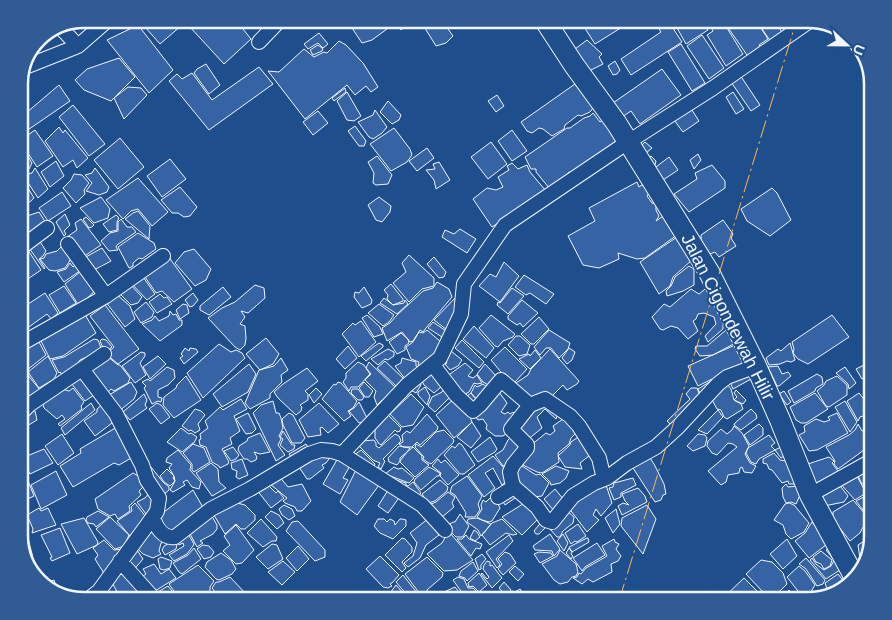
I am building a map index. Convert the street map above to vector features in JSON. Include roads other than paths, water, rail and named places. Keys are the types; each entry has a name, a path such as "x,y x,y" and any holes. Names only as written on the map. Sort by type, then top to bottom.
{"street":[{"path":"31,65 78,46 99,28"},
{"path":"259,42 272,28"},
{"name":"Jalan Cigondewah Hilir","path":"550,28 628,142 709,272 756,366 810,495 852,571"},
{"path":"342,454 407,386 440,358 461,314 464,284 505,225 628,142 713,88 799,28"},
{"path":"64,31 78,46"},
{"path":"28,242 47,228"},
{"path":"68,244 106,296"},
{"path":"28,340 106,296 163,256"},
{"path":"28,405 104,354"},
{"path":"433,365 456,395 473,411 501,380 530,405"},
{"path":"604,479 599,458 570,416 545,399 530,405 511,428 527,445 527,448 513,465 510,472 514,487 537,507 546,520 552,522 573,496 604,479 656,447 678,427 709,392 727,377 756,366"},
{"path":"82,369 116,414 142,465 147,480 159,498 157,511 153,518 98,592"},
{"path":"153,518 160,531 166,537 174,537 211,509 250,490 309,454 321,450 342,454 422,505 445,530"},
{"path":"810,495 864,465"},
{"path":"498,497 514,487"},
{"path":"120,561 148,592"}]}
